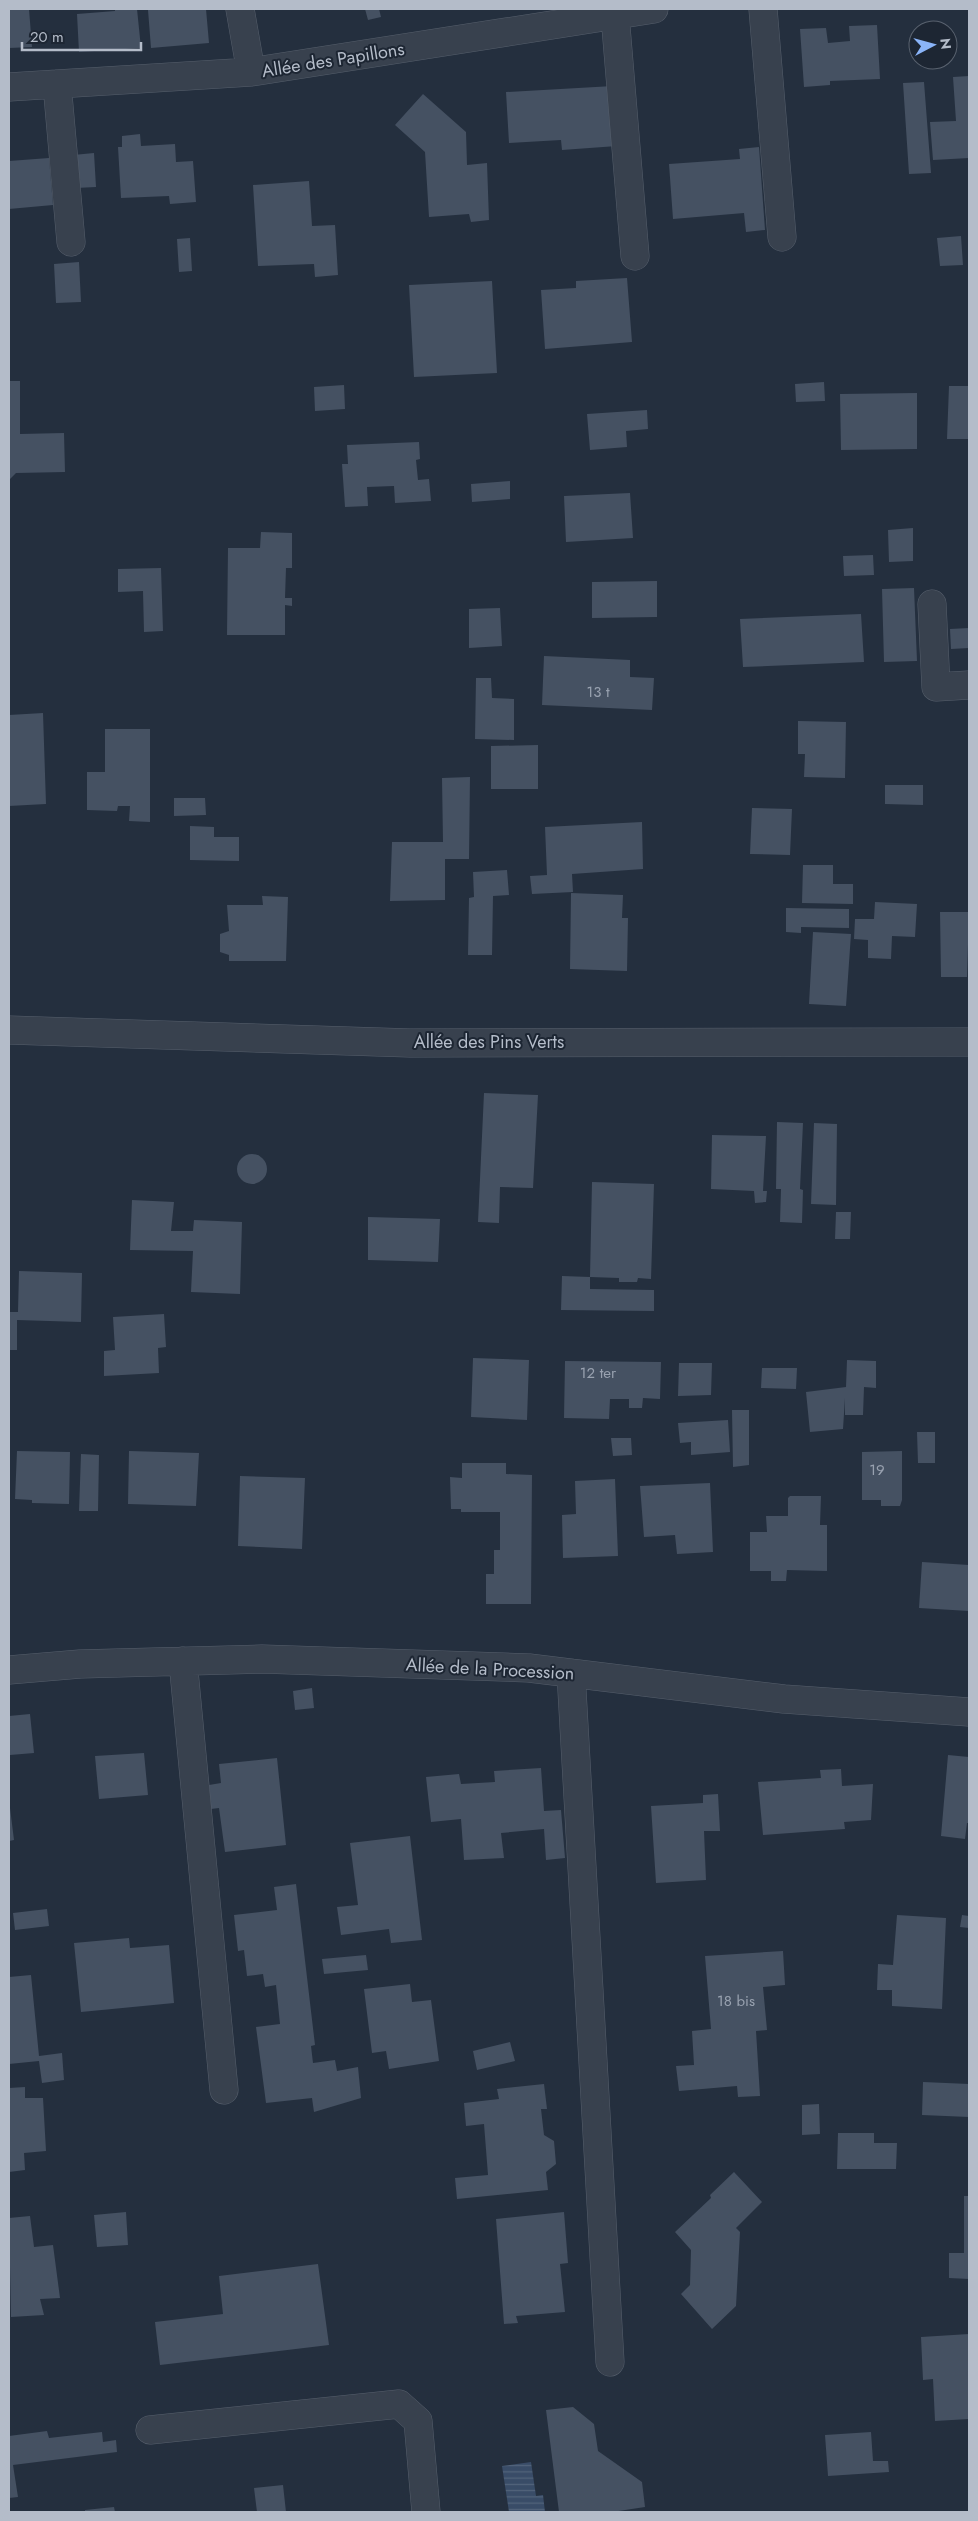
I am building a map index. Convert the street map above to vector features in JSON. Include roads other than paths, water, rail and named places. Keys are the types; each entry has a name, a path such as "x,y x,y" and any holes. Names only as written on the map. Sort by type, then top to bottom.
{"street":[{"path":"240,9 251,72"},
{"name":"Allée des Papillons","path":"9,87 251,72 654,9"},
{"path":"763,9 782,236"},
{"path":"614,15 634,256"},
{"path":"57,84 71,242"},
{"path":"932,604 936,687 969,685"},
{"name":"Allée des Pins Verts","path":"9,1030 410,1043 969,1042"},
{"name":"Allée de la Procession","path":"9,1670 80,1664 262,1659 529,1668 784,1699 969,1712"},
{"path":"183,1661 224,2090"},
{"path":"571,1673 610,2362"},
{"path":"150,2430 399,2404 418,2421 426,2512"}],"water":[{"path":"531,2462 536,2496 543,2495 545,2512 509,2512 502,2466"}]}
